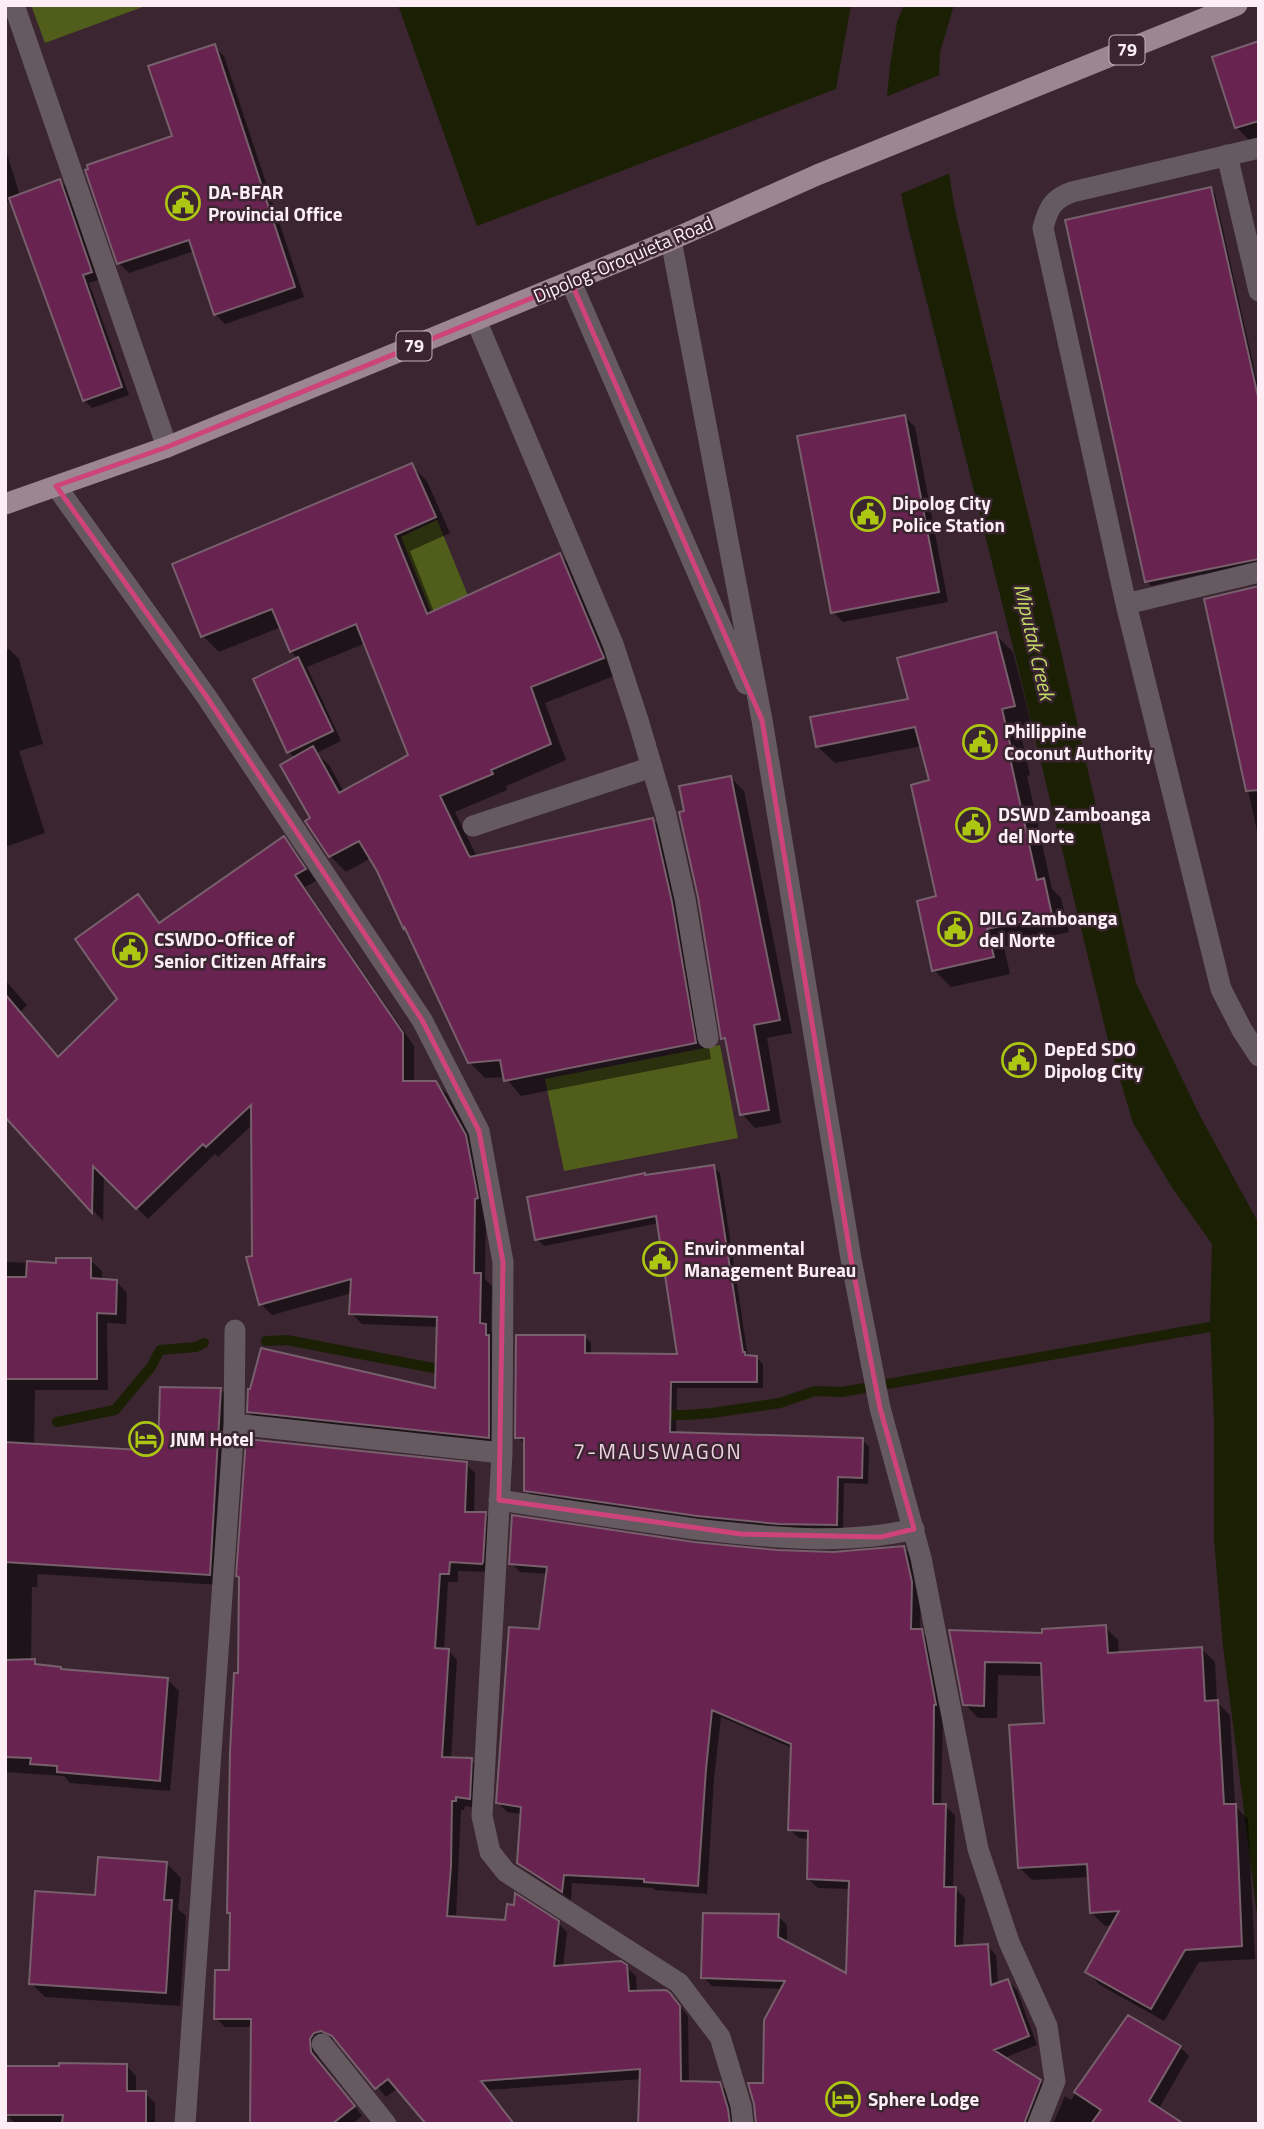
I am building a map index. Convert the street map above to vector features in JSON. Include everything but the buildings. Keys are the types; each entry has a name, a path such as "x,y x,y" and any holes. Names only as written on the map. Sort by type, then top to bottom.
{"main road":[{"name":"Dipolog-Oroquieta Road","path":"5,504 167,447 671,240 817,175 1237,5"}],"street":[{"path":"13,5 167,447"},
{"path":"1259,148 1057,197 1048,208 1043,228 1126,604 1221,989 1259,1056"},
{"path":"1227,155 1259,291"},
{"path":"671,240 762,720 851,1259 880,1408 921,1558 978,1849 1009,1942 1047,2026 1055,2081 1038,2124"},
{"path":"570,282 762,720"},
{"path":"476,320 612,644 652,767 685,899 708,1038"},
{"path":"56,486 206,696 422,1020 480,1131 503,1262 502,1453 482,1816 491,1852 506,1872 679,1983 720,2037 741,2106 743,2124"},
{"path":"1126,604 1259,572"},
{"path":"473,826 652,767"},
{"path":"185,2124 234,1423 235,1330"},
{"path":"234,1423 502,1453"},
{"path":"499,1500 625,1520 741,1534 821,1539 869,1538 914,1529"},
{"path":"322,2044 386,2124"}],"highlighted area":[{"path":"571,282 762,720 851,1259 880,1408 914,1529 881,1537 741,1534 499,1500 503,1262 479,1131 422,1020 206,696 56,486 167,447"}],"green space":[{"path":"31,5 148,5 45,43"},
{"path":"437,520 474,610 438,629 401,537"},
{"path":"720,1045 738,1138 564,1171 545,1079"}],"water":[{"path":"398,5 851,5 836,89 477,226"},
{"name":"Miputak Creek","path":"904,5 954,5 940,52 938,106 955,210 1060,647 1136,983 1200,1116 1259,1224 1259,1930 1223,1646 1214,1541 1214,1421 1210,1322 1212,1244 1173,1189 1133,1123 1108,1040 907,222 885,117 897,22"}],"pier":[{"path":"942,74 941,106 953,172 898,195 882,118 883,98"}],"waterway":[{"path":"658,1415 712,1413 780,1403 815,1391 842,1392 1221,1325"},
{"path":"266,1341 287,1340 449,1371"},
{"path":"57,1422 115,1410 151,1367 160,1350 196,1347 204,1343"}],"place":[{"name":"DA-BFAR Provincial Office","path":"183,203"},
{"name":"Dipolog City Police Station","path":"868,514"},
{"name":"Philippine Coconut Authority","path":"980,742"},
{"name":"DSWD Zamboanga del Norte","path":"973,825"},
{"name":"DILG Zamboanga del Norte","path":"955,929"},
{"name":"CSWDO-Office of Senior Citizen Affairs","path":"130,950"},
{"name":"DepEd SDO Dipolog City","path":"1019,1060"},
{"name":"Environmental Management Bureau","path":"660,1259"},
{"name":"JNM Hotel","path":"146,1439"},
{"name":"Sphere Lodge","path":"843,2099"}],"district":[{"name":"7-MAUSWAGON","path":"658,1452"}]}
